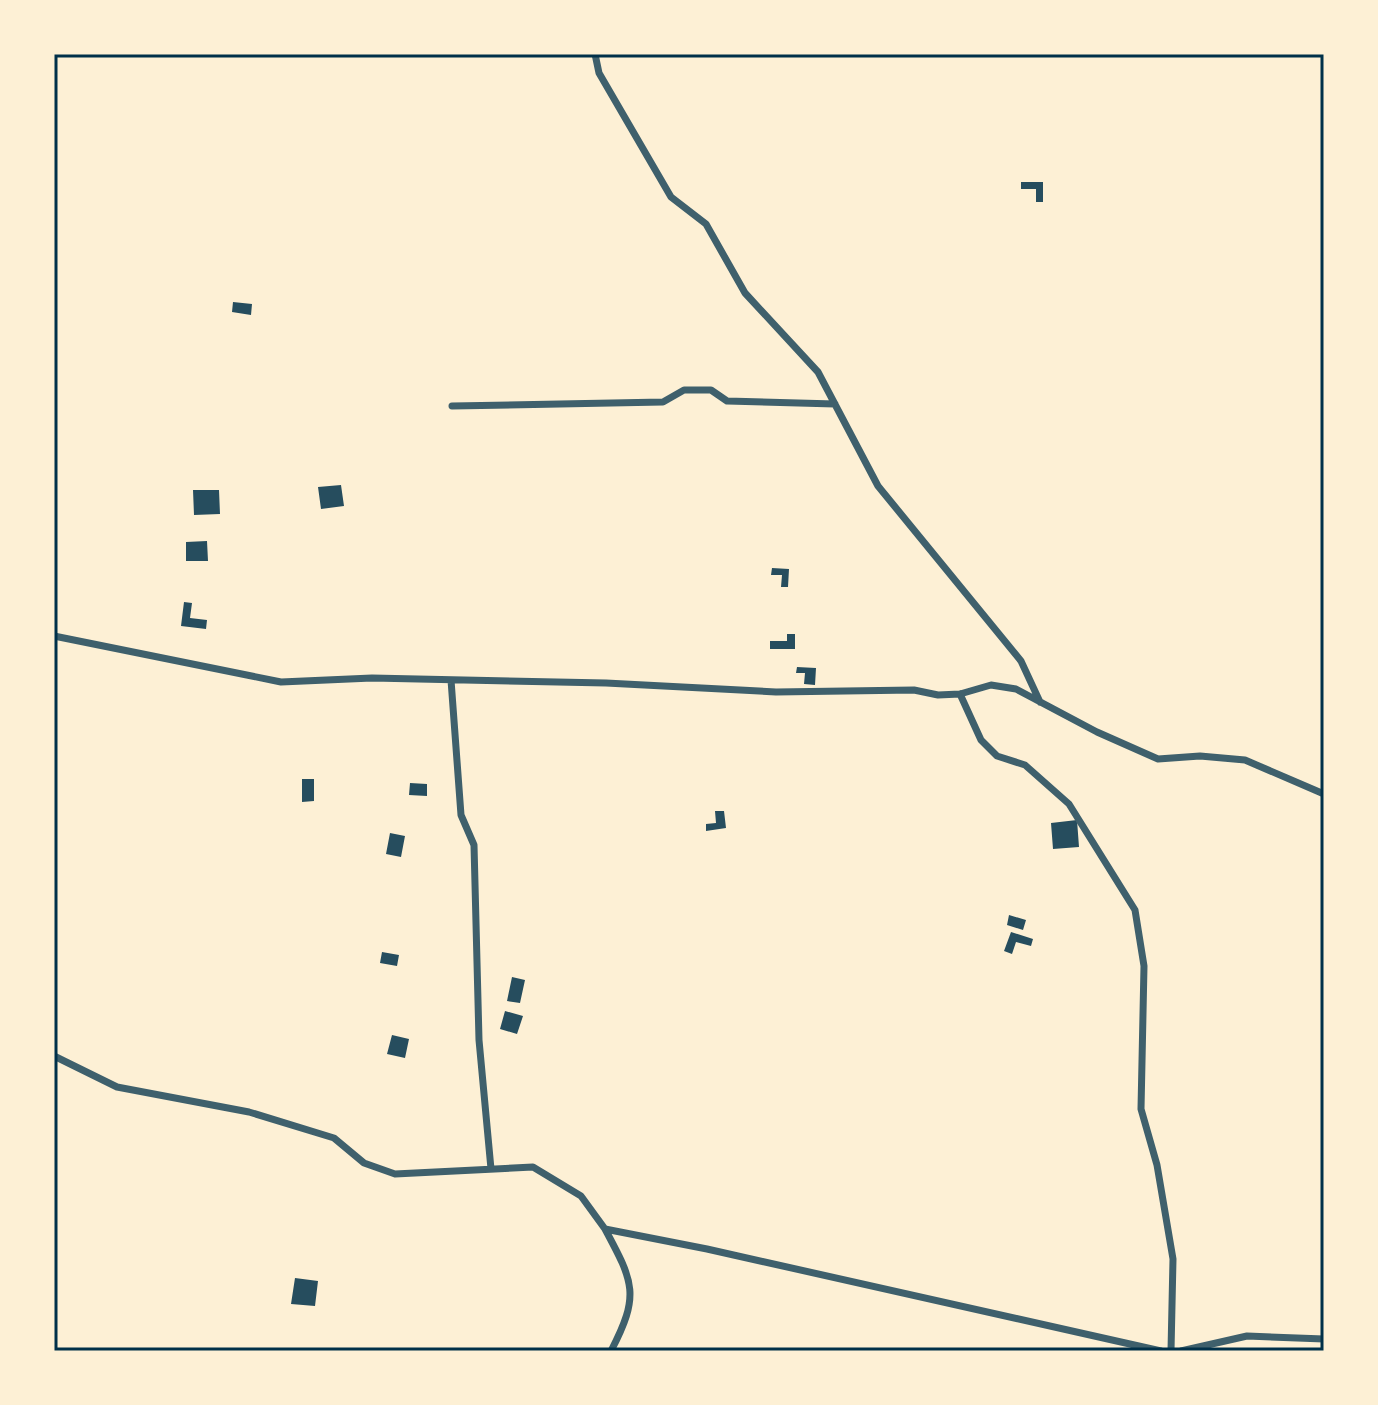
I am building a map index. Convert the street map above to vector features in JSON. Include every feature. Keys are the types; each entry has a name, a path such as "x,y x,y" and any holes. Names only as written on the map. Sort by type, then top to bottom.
{"street":[{"path":"595,54 599,73 671,197 706,224 745,293 818,372 878,486 1021,661 1041,704"},
{"path":"452,406 663,402 684,390 711,390 727,401 835,404"},
{"path":"54,636 281,682 372,678 776,692 888,690 960,694 991,685 1016,689 1041,704 1158,759 1200,756 1245,760 1324,794"},
{"path":"451,680 461,815 474,845 479,1040 491,1169"},
{"path":"960,694 981,740 997,756 1025,765 1069,804 1135,910 1144,966 1141,1109 1157,1165 1173,1259 1171,1351"},
{"path":"54,1056 117,1087 249,1112 334,1138 364,1163 395,1174 533,1167 581,1196 605,1229 627,1271 630,1313 611,1351"},
{"path":"605,1229 1161,1351"},
{"path":"1181,1351 1247,1336 1324,1339"},
{"path":"1226,1341 1234,1351"}],"building":[{"path":"1021,182 1043,182 1043,202 1036,202 1036,189 1021,189"},
{"path":"233,302 252,304 251,315 232,312"},
{"path":"341,485 344,506 321,509 318,487"},
{"path":"193,490 219,490 220,514 194,515"},
{"path":"207,541 208,561 186,561 186,542"},
{"path":"772,568 789,569 788,587 781,587 782,575 771,575"},
{"path":"184,602 192,603 190,618 207,620 206,629 181,626"},
{"path":"787,634 795,634 795,649 770,649 770,641 787,641"},
{"path":"797,667 816,668 815,685 804,684 805,673 796,673"},
{"path":"302,779 314,779 314,801 302,802"},
{"path":"410,783 427,784 427,796 409,795"},
{"path":"715,811 724,811 726,828 706,831 706,824 716,823"},
{"path":"1077,820 1079,847 1053,849 1051,823"},
{"path":"390,833 405,836 401,857 386,854"},
{"path":"1009,915 1026,920 1023,930 1007,925"},
{"path":"1011,932 1033,939 1031,946 1016,942 1012,954 1004,951"},
{"path":"382,952 399,955 397,966 380,963"},
{"path":"512,977 525,980 520,1003 507,1001"},
{"path":"505,1011 523,1016 517,1034 500,1029"},
{"path":"392,1035 409,1039 405,1058 387,1054"},
{"path":"295,1278 318,1281 315,1306 291,1304"}]}
